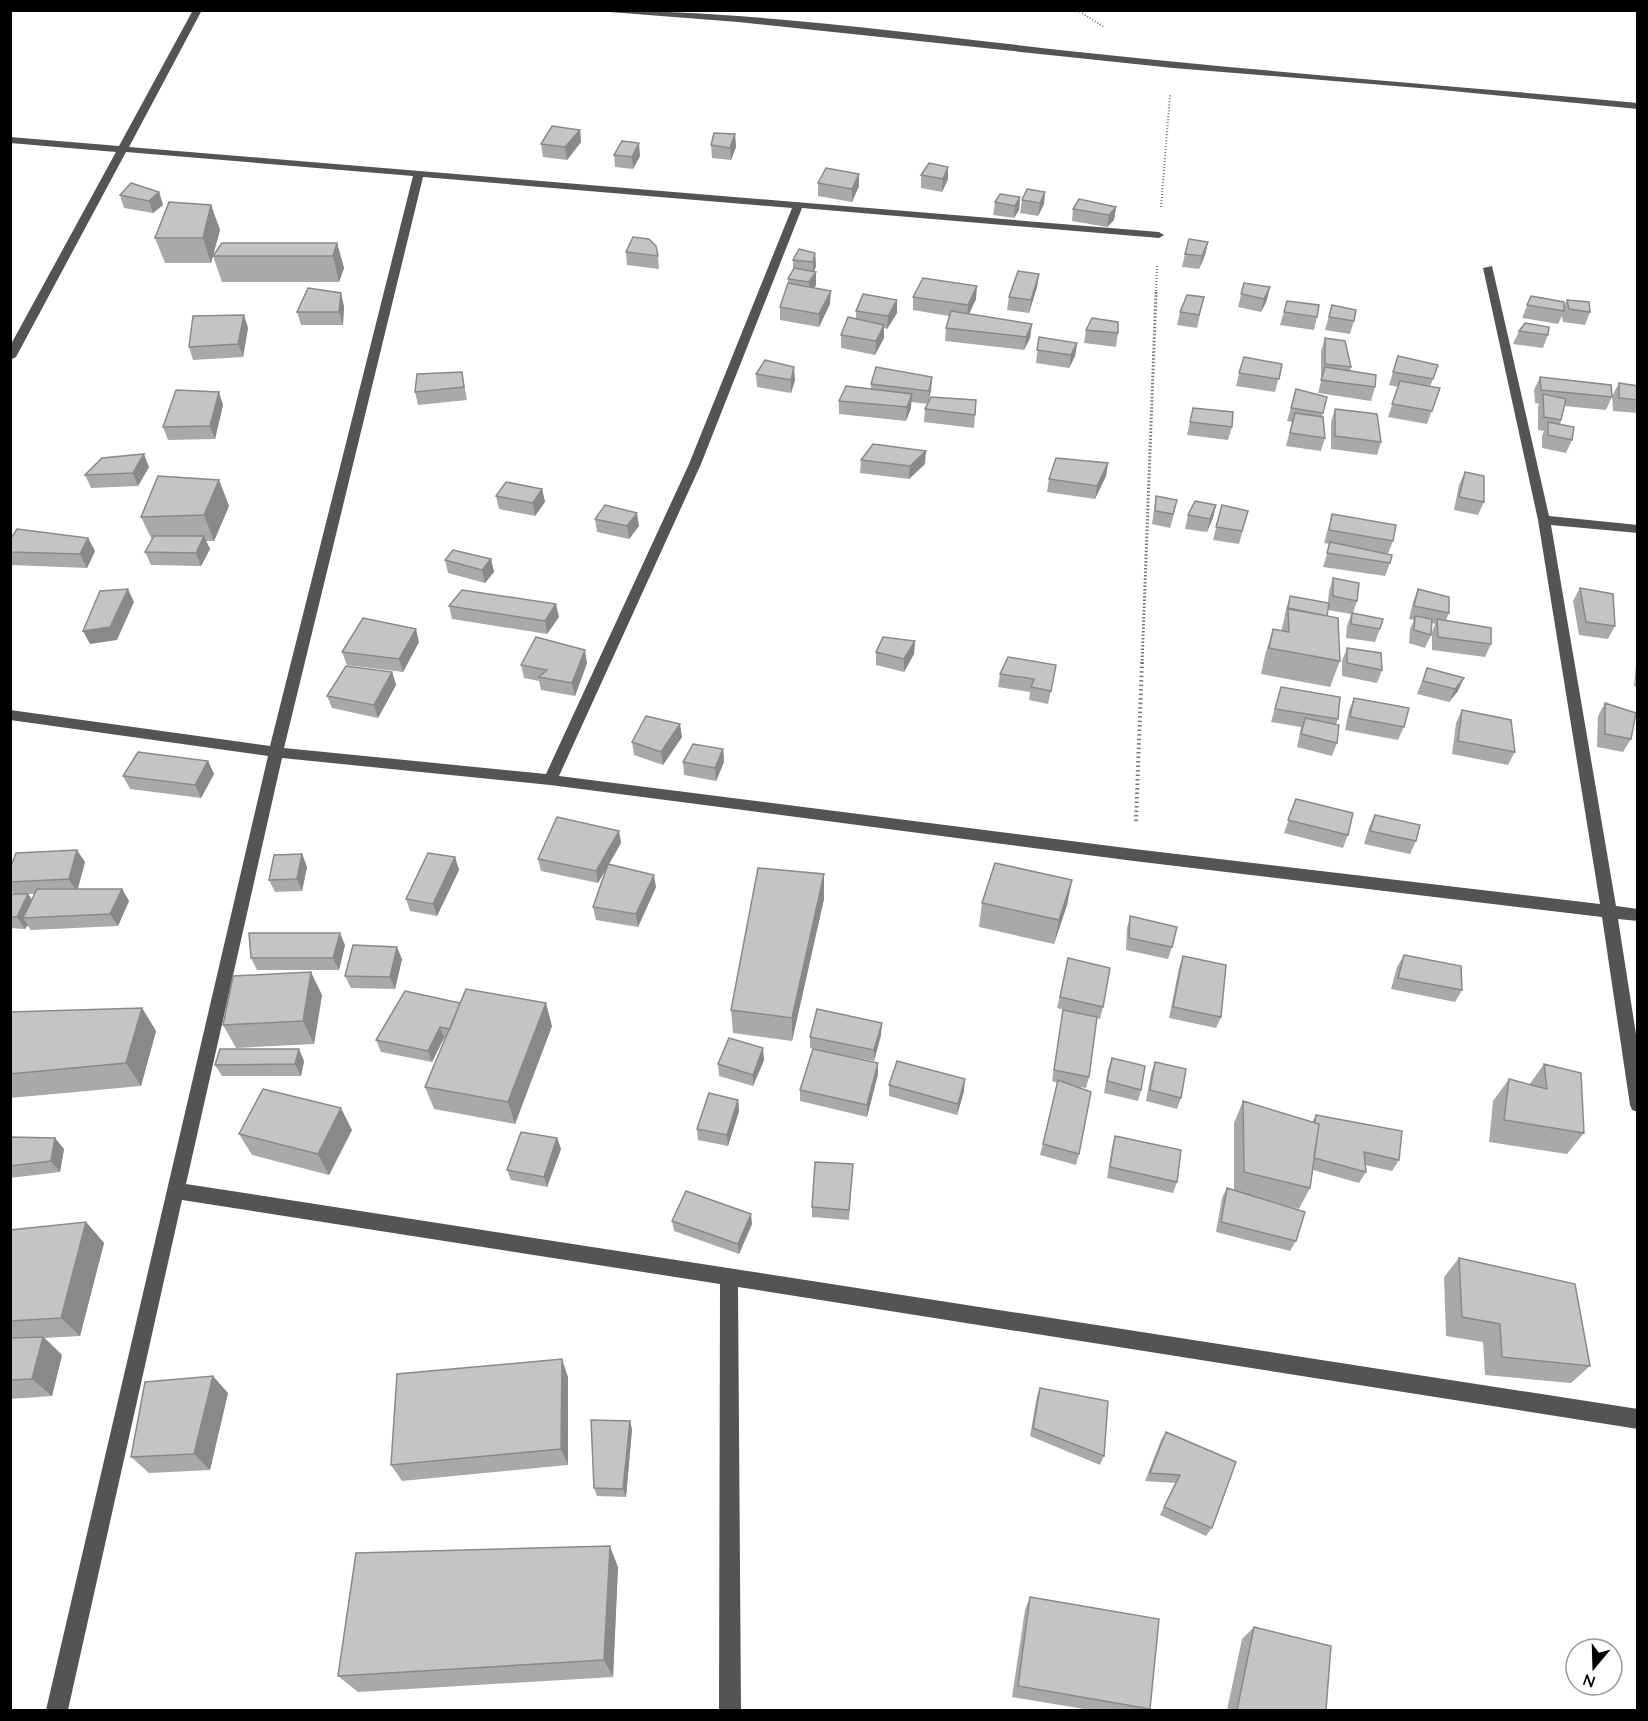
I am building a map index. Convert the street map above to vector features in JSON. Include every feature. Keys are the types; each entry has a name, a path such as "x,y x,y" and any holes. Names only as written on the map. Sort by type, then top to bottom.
{"street":[{"path":"10,357 198,10"},
{"path":"588,10 740,15 1173,65 1432,86 1638,106"},
{"path":"10,140 1159,235"},
{"path":"57,1710 276,752 420,173"},
{"path":"550,780 695,464 798,205"},
{"path":"1488,268 1544,520 1610,912 1638,1106"},
{"path":"1544,520 1638,529"},
{"path":"10,715 276,752 550,780 1134,855 1638,915"},
{"path":"177,1191 1638,1419"},
{"path":"729,1276 730,1710"}],"path":[{"path":"1077,10 1110,32"},
{"path":"1134,855 1159,235 1173,65"}],"building":[{"path":"552,126 580,130 565,147 541,144"},
{"path":"714,133 735,134 730,148 711,145"},
{"path":"622,141 639,143 632,157 614,155"},
{"path":"929,163 948,167 943,179 921,175"},
{"path":"826,168 859,174 852,189 818,183"},
{"path":"131,183 159,192 149,201 120,195"},
{"path":"1027,189 1045,192 1040,203 1022,200"},
{"path":"1000,194 1020,197 1015,206 995,202"},
{"path":"1079,199 1116,207 1109,215 1073,209"},
{"path":"169,202 211,205 203,238 155,238"},
{"path":"633,237 649,239 656,246 658,256 626,252"},
{"path":"1189,239 1208,242 1202,256 1185,254"},
{"path":"222,243 337,243 333,256 213,256"},
{"path":"799,249 815,253 813,262 793,260"},
{"path":"794,268 816,272 809,282 788,279"},
{"path":"1018,271 1039,274 1031,300 1009,297"},
{"path":"923,278 977,286 968,305 913,297"},
{"path":"788,283 831,291 819,314 780,307"},
{"path":"1244,283 1270,287 1264,299 1241,294"},
{"path":"308,288 341,293 339,312 297,312"},
{"path":"863,294 897,300 888,316 856,311"},
{"path":"1187,295 1204,297 1199,315 1180,312"},
{"path":"1531,296 1564,302 1564,311 1527,305"},
{"path":"1567,300 1589,302 1590,312 1569,309"},
{"path":"1287,301 1319,305 1317,317 1284,312"},
{"path":"1332,305 1356,310 1354,321 1329,317"},
{"path":"951,311 1032,324 1026,337 946,328"},
{"path":"244,315 238,344 189,347 193,316"},
{"path":"848,317 884,325 876,341 841,335"},
{"path":"1092,318 1118,322 1118,333 1086,330"},
{"path":"1525,323 1549,327 1548,335 1519,331"},
{"path":"1039,337 1077,343 1071,355 1037,350"},
{"path":"1325,338 1345,341 1351,367 1325,364"},
{"path":"1398,356 1438,365 1433,379 1393,372"},
{"path":"1244,357 1282,364 1279,379 1239,373"},
{"path":"765,360 794,367 791,380 756,374"},
{"path":"876,367 932,377 929,391 871,384"},
{"path":"1325,367 1376,375 1375,387 1321,380"},
{"path":"462,372 464,387 415,392 417,374"},
{"path":"1540,377 1611,385 1612,397 1541,390"},
{"path":"1400,381 1440,388 1432,411 1392,404"},
{"path":"1619,383 1638,386 1638,400 1619,398"},
{"path":"846,386 912,394 907,407 839,401"},
{"path":"1296,389 1327,397 1323,413 1291,408"},
{"path":"176,390 219,392 210,426 163,427"},
{"path":"1543,394 1566,399 1561,420 1544,417"},
{"path":"931,397 976,400 975,415 925,409"},
{"path":"1193,408 1233,412 1232,427 1190,422"},
{"path":"1335,409 1377,414 1381,442 1335,436"},
{"path":"1295,413 1323,417 1325,438 1290,433"},
{"path":"1548,422 1574,427 1572,440 1548,435"},
{"path":"873,444 926,451 910,466 861,460"},
{"path":"144,454 133,473 85,475 102,458"},
{"path":"1056,458 1108,463 1097,486 1049,479"},
{"path":"1465,472 1484,476 1484,502 1459,497"},
{"path":"158,476 219,480 204,515 141,517"},
{"path":"506,482 542,489 533,503 496,496"},
{"path":"1156,496 1177,500 1173,514 1155,511"},
{"path":"1195,501 1216,505 1210,519 1188,515"},
{"path":"605,505 637,513 627,526 595,519"},
{"path":"1222,505 1248,511 1242,531 1216,527"},
{"path":"1332,514 1396,525 1393,541 1329,530"},
{"path":"17,529 88,538 80,554 10,552 10,540"},
{"path":"154,536 204,536 196,553 145,552"},
{"path":"1330,542 1392,555 1390,563 1327,553"},
{"path":"453,550 491,559 482,570 445,560"},
{"path":"1333,578 1359,583 1357,601 1333,596"},
{"path":"1580,588 1613,594 1615,626 1586,622"},
{"path":"128,589 110,627 83,631 100,591"},
{"path":"1418,589 1449,597 1449,613 1414,606"},
{"path":"462,590 556,604 545,621 449,606"},
{"path":"1290,596 1329,603 1327,616 1288,609"},
{"path":"1288,608 1338,618 1340,661 1269,648 1273,629 1289,632"},
{"path":"1352,613 1383,619 1380,629 1351,624"},
{"path":"1415,616 1432,619 1431,635 1414,630"},
{"path":"363,618 416,629 399,659 342,652"},
{"path":"1437,619 1491,628 1491,644 1438,637"},
{"path":"536,637 585,650 572,683 539,677 547,670 521,665"},
{"path":"883,637 915,641 904,659 876,652"},
{"path":"1347,648 1381,653 1382,670 1347,663"},
{"path":"1008,657 1056,665 1051,691 1031,687 1034,679 1000,674"},
{"path":"346,666 392,672 374,705 327,696"},
{"path":"1427,668 1464,678 1455,689 1423,681"},
{"path":"1281,687 1340,697 1338,719 1275,709"},
{"path":"1354,698 1409,708 1404,727 1350,717"},
{"path":"1605,703 1636,713 1631,739 1605,734"},
{"path":"1462,710 1511,720 1515,752 1458,741"},
{"path":"646,716 680,724 661,752 632,742"},
{"path":"1305,718 1339,725 1337,743 1301,734"},
{"path":"693,744 723,749 715,768 683,762"},
{"path":"138,752 208,761 195,785 123,776"},
{"path":"1296,799 1353,813 1348,835 1288,820"},
{"path":"1375,815 1420,825 1416,841 1370,831"},
{"path":"557,817 619,831 596,871 538,859"},
{"path":"77,850 69,879 10,882 10,869 16,853"},
{"path":"428,853 455,857 433,904 406,899"},
{"path":"302,854 297,879 269,880 274,855"},
{"path":"995,863 1072,880 1059,920 982,903"},
{"path":"608,864 654,875 636,914 593,907"},
{"path":"758,868 824,874 792,1018 731,1010"},
{"path":"37,889 122,889 110,914 23,918"},
{"path":"10,894 28,894 17,917 10,917"},
{"path":"1130,916 1177,927 1172,947 1129,938"},
{"path":"249,933 340,933 333,958 251,958"},
{"path":"353,945 397,947 390,977 345,976"},
{"path":"1404,955 1461,966 1462,990 1398,978"},
{"path":"1183,956 1226,965 1221,1017 1173,1007"},
{"path":"1068,958 1110,968 1103,1007 1060,997"},
{"path":"311,972 303,1021 223,1025 233,976"},
{"path":"466,989 546,1003 508,1102 425,1087"},
{"path":"405,991 460,1003 450,1029 440,1027 428,1051 376,1040"},
{"path":"142,1008 126,1063 10,1074 10,1012"},
{"path":"817,1009 882,1023 874,1050 810,1037"},
{"path":"1063,1010 1097,1017 1089,1077 1054,1070"},
{"path":"729,1038 763,1048 753,1075 718,1064"},
{"path":"220,1049 299,1049 295,1064 215,1065"},
{"path":"813,1049 878,1063 867,1105 800,1090"},
{"path":"1112,1058 1145,1066 1141,1090 1107,1081"},
{"path":"897,1061 965,1079 958,1104 889,1085"},
{"path":"1155,1062 1186,1069 1181,1098 1150,1090"},
{"path":"1544,1064 1581,1073 1584,1133 1504,1120 1509,1079 1547,1089"},
{"path":"1058,1080 1091,1092 1079,1154 1043,1144"},
{"path":"263,1089 341,1108 318,1154 239,1134"},
{"path":"709,1093 738,1100 727,1135 697,1129"},
{"path":"1243,1101 1319,1124 1310,1188 1244,1172"},
{"path":"1316,1115 1402,1131 1399,1160 1364,1152 1366,1172 1314,1158 1319,1124 1315,1123"},
{"path":"521,1132 557,1138 544,1177 507,1170"},
{"path":"1115,1136 1181,1150 1177,1182 1110,1167"},
{"path":"10,1137 55,1138 51,1161 10,1166"},
{"path":"815,1162 853,1164 849,1210 812,1207"},
{"path":"1227,1188 1305,1212 1296,1241 1221,1222"},
{"path":"686,1191 751,1214 738,1244 672,1221"},
{"path":"86,1222 61,1318 10,1321 10,1230"},
{"path":"1459,1258 1575,1284 1590,1366 1502,1357 1500,1324 1462,1317"},
{"path":"43,1337 32,1379 10,1380 10,1338"},
{"path":"562,1359 561,1449 391,1465 397,1374"},
{"path":"213,1376 194,1454 131,1457 145,1382"},
{"path":"1040,1388 1108,1401 1104,1456 1033,1428"},
{"path":"591,1420 630,1421 623,1489 594,1488"},
{"path":"1166,1432 1236,1462 1212,1528 1164,1507 1180,1475 1150,1473"},
{"path":"610,1546 604,1660 338,1676 356,1553"},
{"path":"1030,1597 1159,1619 1150,1709 1018,1686"},
{"path":"1254,1627 1331,1646 1326,1710 1237,1710"}]}
